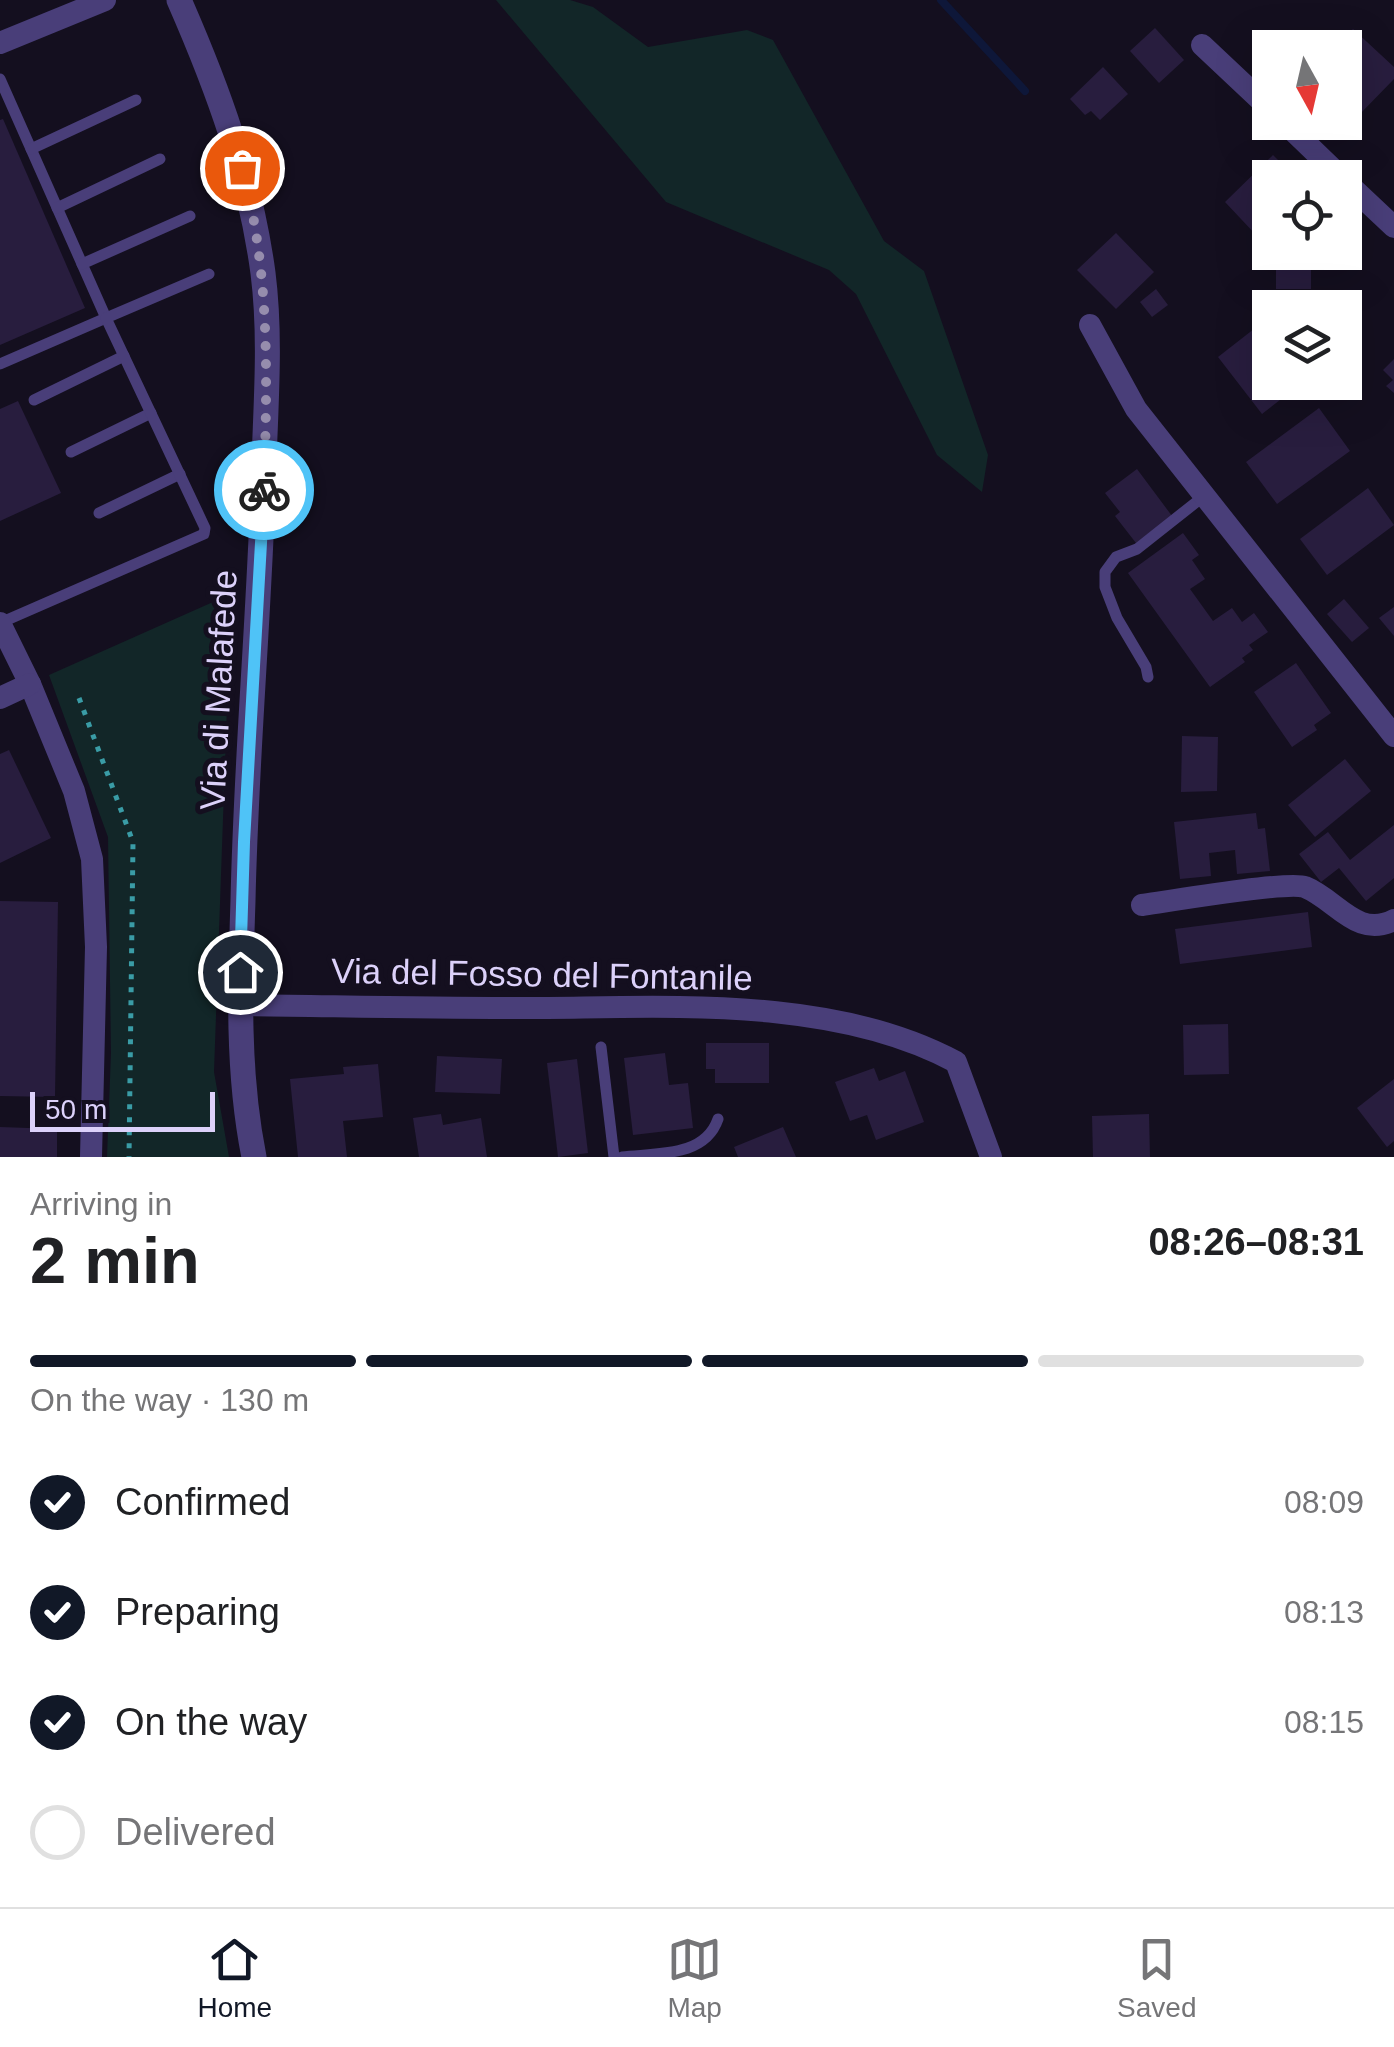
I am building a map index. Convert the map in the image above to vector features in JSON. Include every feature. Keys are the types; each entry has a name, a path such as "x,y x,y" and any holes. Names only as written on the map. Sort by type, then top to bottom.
{"street":[{"path":"0,42 105,0"},
{"name":"Via di Malafede","path":"179,0 216,85 235,141 250,196 264,276 268,354 263,508 244,842 240,1005 243,1092 254,1157"},
{"path":"1202,45 1252,93"},
{"path":"1303,140 1323,160"},
{"path":"1362,197 1394,227"},
{"path":"1090,325 1136,409 1394,736"},
{"path":"0,623 74,791 92,859 96,948 91,1157"},
{"path":"0,698 30,684"},
{"path":"1142,905 1300,886 1363,925 1382,926 1394,920"},
{"name":"Via del Fosso del Fontanile","path":"240,1005 734,1008 860,1026 921,1043 956,1062 991,1157"}],"lane":[{"path":"0,79 106,318 206,528 204,534 0,623"},
{"path":"31,149 136,100"},
{"path":"57,208 160,159"},
{"path":"82,264 190,216"},
{"path":"0,364 209,274"},
{"path":"34,400 124,356"},
{"path":"71,452 151,414"},
{"path":"99,513 180,474"},
{"path":"1148,677 1117,618 1106,588 1106,572 1116,557 1137,549 1204,496"},
{"path":"601,1047 614,1157"},
{"path":"622,1157 693,1148 714,1132 718,1119"}],"path":[{"path":"78,698 133,842 129,1157"}],"green space":[{"path":"496,0 570,0 593,7 648,47 747,30 773,40 884,241 924,271 988,455 982,492 937,455 856,294 829,270 666,202"},
{"path":"231,594 214,1072 229,1157 107,1157 111,1053 108,837 49,675"}],"building":[{"path":"1155,28 1184,60 1159,83 1130,51"},
{"path":"1362,37 1394,67 1394,79 1362,112"},
{"path":"1103,67 1128,94 1100,120 1091,111 1085,115 1070,99"},
{"path":"3,119 85,308 0,345 0,120"},
{"path":"1252,176 1252,231 1225,202"},
{"path":"1116,233 1154,272 1116,309 1077,270"},
{"path":"1276,270 1311,270 1311,289 1276,289"},
{"path":"1156,289 1168,305 1152,317 1140,302"},
{"path":"1252,330 1252,400 1280,400 1262,414 1218,357"},
{"path":"1394,359 1394,393 1386,386 1393,380 1383,370"},
{"path":"18,401 61,493 0,521 0,409"},
{"path":"1319,408 1350,451 1277,504 1246,462"},
{"path":"1137,469 1172,516 1136,543 1115,516 1120,512 1105,493"},
{"path":"1368,488 1394,525 1327,575 1300,539"},
{"path":"1183,533 1199,555 1192,560 1205,579 1190,589 1213,621 1232,608 1242,622 1254,613 1268,632 1249,645 1253,650 1242,658 1245,662 1210,687 1128,573"},
{"path":"1344,599 1369,628 1352,642 1327,614"},
{"path":"1394,607 1394,636 1379,618"},
{"path":"1296,663 1331,713 1314,725 1317,730 1292,747 1254,692"},
{"path":"1182,736 1218,737 1217,791 1181,792"},
{"path":"9,750 51,838 0,863 0,754"},
{"path":"1345,759 1371,791 1315,837 1288,805"},
{"path":"1256,813 1258,829 1265,828 1270,871 1237,874 1235,850 1209,853 1211,876 1180,879 1174,822"},
{"path":"1394,825 1394,878 1366,901 1339,868 1321,882 1299,854 1328,832 1350,860"},
{"path":"0,901 58,902 55,1097 0,1096"},
{"path":"1308,912 1312,947 1180,964 1175,929"},
{"path":"1228,1024 1229,1074 1184,1075 1183,1025"},
{"path":"706,1043 769,1043 769,1083 715,1083 715,1069 706,1069"},
{"path":"665,1053 669,1085 688,1083 693,1128 633,1135 624,1058"},
{"path":"437,1056 502,1059 500,1094 435,1092"},
{"path":"577,1059 588,1153 558,1157 547,1063"},
{"path":"378,1064 383,1117 343,1121 347,1157 298,1157 290,1079 344,1074 343,1067"},
{"path":"874,1068 879,1081 905,1071 924,1122 876,1140 867,1115 850,1121 835,1082"},
{"path":"1394,1079 1394,1141 1387,1147 1357,1108"},
{"path":"441,1114 443,1125 481,1118 487,1157 419,1157 413,1118"},
{"path":"1149,1114 1150,1157 1093,1157 1092,1116"},
{"path":"0,1127 57,1129 57,1157 0,1157"},
{"path":"783,1127 796,1157 738,1157 734,1147"}],"waterway":[{"path":"941,0 1025,91"}],"way so far":[{"path":"242,168 264,276 268,354 264,490"}],"route":[{"path":"240,972 264,490"}]}
